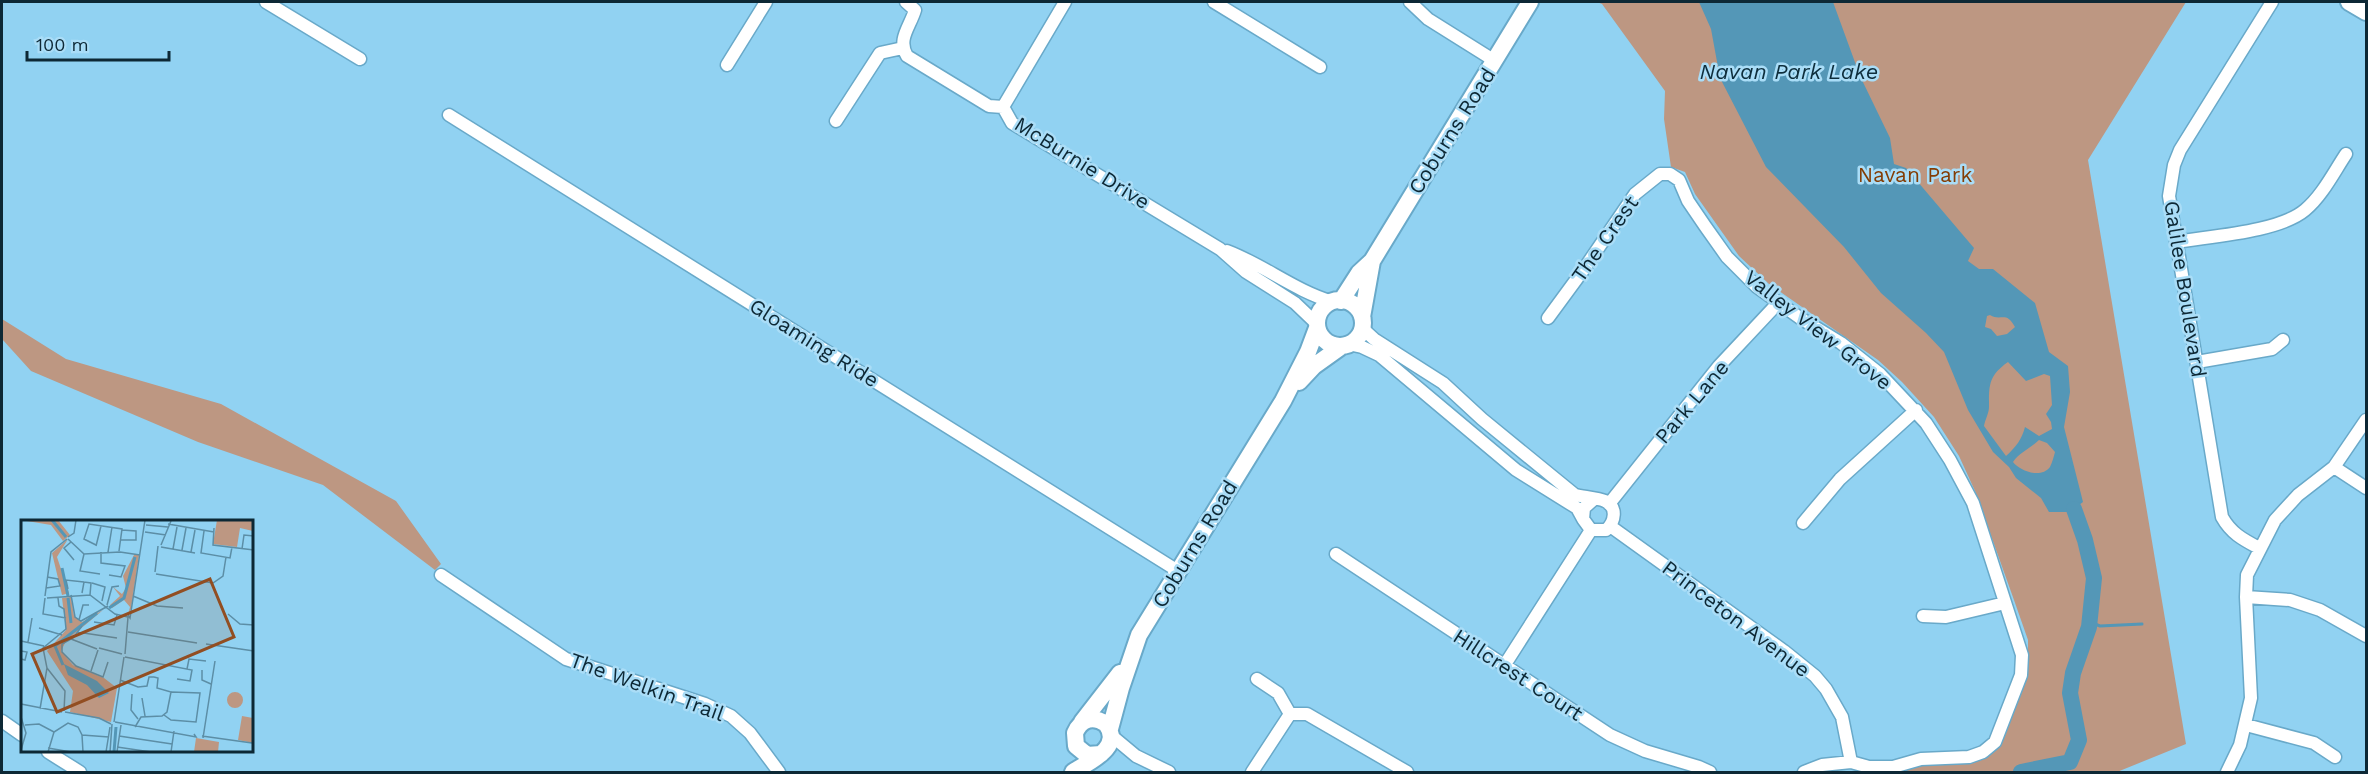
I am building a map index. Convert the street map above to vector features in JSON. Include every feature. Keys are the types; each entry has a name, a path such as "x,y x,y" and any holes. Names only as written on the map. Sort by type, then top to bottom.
{"street":[{"path":"266,2 360,59"},
{"path":"726,65 766,2"},
{"path":"836,121 880,53 903,48 904,34 915,10 906,2"},
{"path":"1004,107 1065,2"},
{"path":"1214,2 1320,67"},
{"path":"1410,2 1428,19 1495,61"},
{"name":"Coburns Road","path":"1337,301 1359,273 1372,261 1530,2"},
{"name":"Galilee Boulevard","path":"2259,548 2241,539 2229,529 2222,517 2169,196 2174,165 2180,150 2272,2"},
{"path":"2349,2 2367,12"},
{"name":"McBurnie Drive","path":"903,48 907,56 989,106 1004,107 1012,123 1220,249 1246,272 1295,303 1317,326"},
{"name":"Gloaming Ride","path":"449,115 1178,570"},
{"path":"2176,242 2288,221 2306,210 2346,154"},
{"name":"The Crest","path":"1548,318 1635,194 1660,174 1670,174"},
{"name":"Valley View Grove","path":"1670,174 1679,180 1688,201 1727,257 1757,286 1778,303 1840,343 1880,374 1916,410 1950,460 1972,503 2022,655 2021,675 1995,742 1983,752 1969,757 1921,759 1893,767 1869,767 1851,762 1822,765 1804,772"},
{"name":"McBurnie Drive","path":"1220,249 1248,259 1316,297 1337,301"},
{"name":"Coburns Road","path":"1362,323 1372,261"},
{"path":"1337,301 1354,306 1362,323 1374,339 1443,383 1575,495 1593,500 1599,499 1609,504 1614,516 1610,526 1600,531 1591,530 1577,508 1516,470 1379,355 1362,347 1329,343 1320,334 1317,326 1321,310 1337,301"},
{"name":"Park Lane","path":"1609,504 1719,366 1778,303"},
{"path":"1345,345 1357,338 1362,323"},
{"name":"Coburns Road","path":"1111,732 1130,658 1139,635 1283,401 1308,352 1317,326"},
{"path":"2197,362 2272,349 2283,340"},
{"name":"Coburns Road","path":"1283,401 1308,372 1345,345"},
{"path":"1803,523 1840,479 1916,410"},
{"path":"2227,772 2240,745 2251,698 2247,575 2275,520 2298,495 2334,467 2367,420"},
{"path":"2334,467 2367,488"},
{"path":"1583,519 1584,508 1593,500"},
{"name":"Princeton Avenue","path":"1610,526 1784,651 1815,676 1826,689 1842,717 1851,762"},
{"path":"1504,666 1591,530"},
{"name":"Hillcrest Court","path":"1336,554 1610,735 1645,751 1710,772"},
{"name":"The Welkin Trail","path":"441,575 566,659 705,704 731,716 750,733 779,772"},
{"path":"2246,597 2290,600 2300,603 2320,610 2367,636"},
{"path":"1923,616 1946,617 2006,603"},
{"name":"Coburns Road","path":"1082,722 1103,698 1130,658"},
{"path":"1257,679 1278,693 1290,714"},
{"path":"1252,772 1290,714"},
{"path":"1290,714 1307,714 1407,772"},
{"path":"1064,772 1073,758 1077,727 1082,722 1094,718 1101,720 1136,756 1163,771"},
{"path":"2,721 21,734"},
{"path":"2246,725 2314,743 2335,757"},
{"path":"1073,772 1102,754 1111,742 1111,732"},
{"path":"1074,739 1081,752 1087,755 1116,751 1136,756"},
{"path":"49,753 66,769 80,772"}],"green space":[{"name":"Navan Park","path":"1597,2 2186,2 2088,160 2186,744 2117,772 1892,772 1921,765 1979,761 1990,755 2001,745 2028,669 2028,640 1975,491 1959,456 1934,417 1902,382 1878,360 1769,284 1739,256 1695,194 1685,172 1671,167 1664,119 1665,91 1602,4"},
{"path":"2,319 66,359 221,404 396,501 441,564 435,570 323,485 198,442 31,371 2,339"}],"water":[{"name":"Navan Park Lake","path":"1699,2 1833,2 1860,76 1890,138 1894,164 1906,168 1974,248 1968,261 1979,269 1993,269 2035,303 2049,352 2068,366 2070,392 2064,427 2083,502 2070,512 2049,512 2041,498 2016,478 2009,467 1993,452 1968,410 1944,352 1881,293 1844,247 1766,167 1720,78 1711,29","holes":["1987,316 2009,319 2015,327 2007,334 1997,336 1991,329 1985,327","2008,362 2026,381 2044,374 2050,376 2052,405 2046,414 2052,429 2039,436 2025,427 2018,443 2006,456 1984,426 1989,409 1991,382 2001,367","2039,440 2047,443 2055,452 2050,467 2041,473 2020,468 2013,462"]}],"waterway":[{"path":"2021,772 2070,762 2079,740 2070,693 2073,673 2089,627 2094,578 2085,540 2074,509"},
{"path":"2090,622 2100,626 2142,624"}]}
